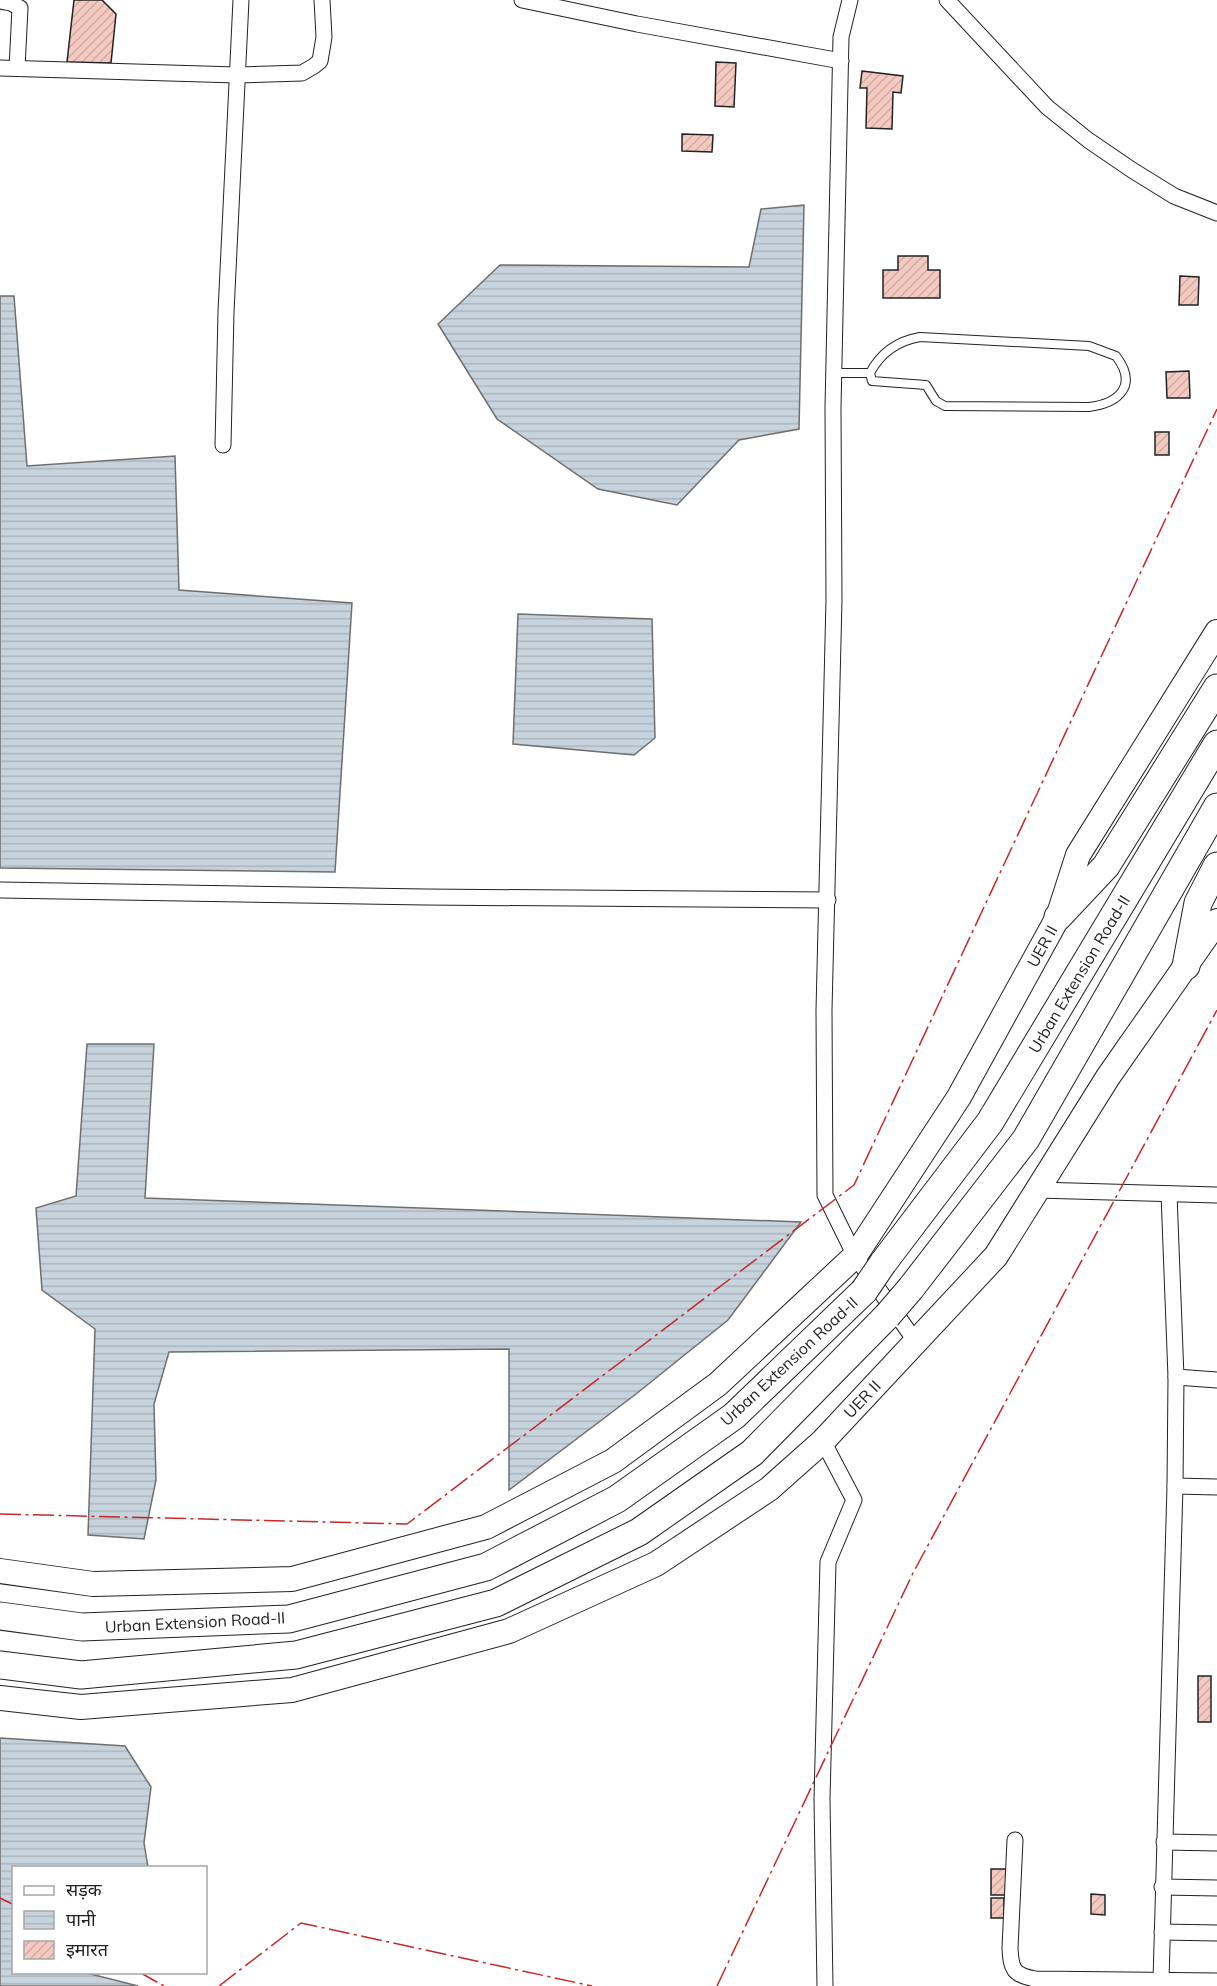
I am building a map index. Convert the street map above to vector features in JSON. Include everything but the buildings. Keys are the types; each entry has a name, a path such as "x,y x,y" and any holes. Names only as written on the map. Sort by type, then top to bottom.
{"highway":[{"path":"1058,917 1106,866 1217,688"},
{"name":"Urban Extension Road-II","path":"0,1616 82,1628 289,1619 486,1567 617,1499 734,1416 873,1278 990,1122 1217,744"},
{"path":"0,1665 81,1675 296,1655 496,1604 639,1532 752,1453 890,1313 1026,1139 1217,807"},
{"path":"1186,966 1198,903 1217,866"}],"main road":[{"name":"UER II","path":"0,1571 93,1584 292,1579 486,1527 612,1461 718,1384 855,1256 959,1097 1058,917 1078,855 1217,632"},
{"name":"UER II","path":"0,1698 81,1707 292,1690 509,1631 656,1564 769,1490 823,1441 996,1256 1108,1077 1217,921"}],"street":[{"path":"223,445 226,300 242,0"},
{"path":"0,68 237,75 302,73 320,61 323,50 322,0"},
{"path":"522,0 568,4 637,24 841,61"},
{"path":"850,0 845,12 841,38 834,373 834,600 824,1010 825,1195 855,1256 873,1278 890,1313 916,1342"},
{"path":"947,0 1047,107 1088,140 1132,171 1174,196 1217,213"},
{"path":"0,1 20,8 17,68"},
{"path":"0,890 425,897 828,900"},
{"path":"1037,1190 1217,1195"},
{"path":"1161,1980 1175,1486 1176,1377 1169,1194"},
{"path":"1176,1377 1217,1380"},
{"path":"823,1441 854,1500 828,1562 822,1799 825,1986"},
{"path":"1175,1486 1217,1487"},
{"path":"1016,1840 1010,1948 1012,1966 1023,1977 1217,1981"},
{"path":"1164,1842 1217,1843"},
{"path":"1162,1887 1217,1888"},
{"path":"1162,1932 1217,1933"}],"lane":[{"path":"920,337 1089,346 1116,356 1126,375 1125,386 1119,396 1110,402 1089,407 945,406 936,401 926,385 873,381 870,374 880,358 895,345 907,339 920,337"},
{"path":"834,373 870,374"}],"water":[{"path":"804,205 799,429 739,440 677,505 598,489 497,419 438,324 500,265 749,267 761,209"},
{"path":"0,296 14,296 27,466 175,456 179,590 352,603 335,872 0,868"},
{"path":"518,614 652,619 655,738 634,755 513,744"},
{"path":"87,1044 154,1044 145,1198 801,1222 728,1320 636,1394 509,1490 509,1349 169,1352 154,1404 156,1480 144,1539 88,1535 95,1329 42,1290 36,1208 76,1196"},
{"path":"0,1738 125,1746 151,1787 144,1843 148,1866 12,1866 12,1974 91,1974 138,1986 0,1986"}],"power":[{"path":"0,1514 407,1524 854,1185 1217,409"},
{"path":"717,1986 913,1573 1217,1010"},
{"path":"0,1898 12,1904"},
{"path":"219,1986 301,1923 592,1986"},
{"path":"143,1974 164,1986"}]}
